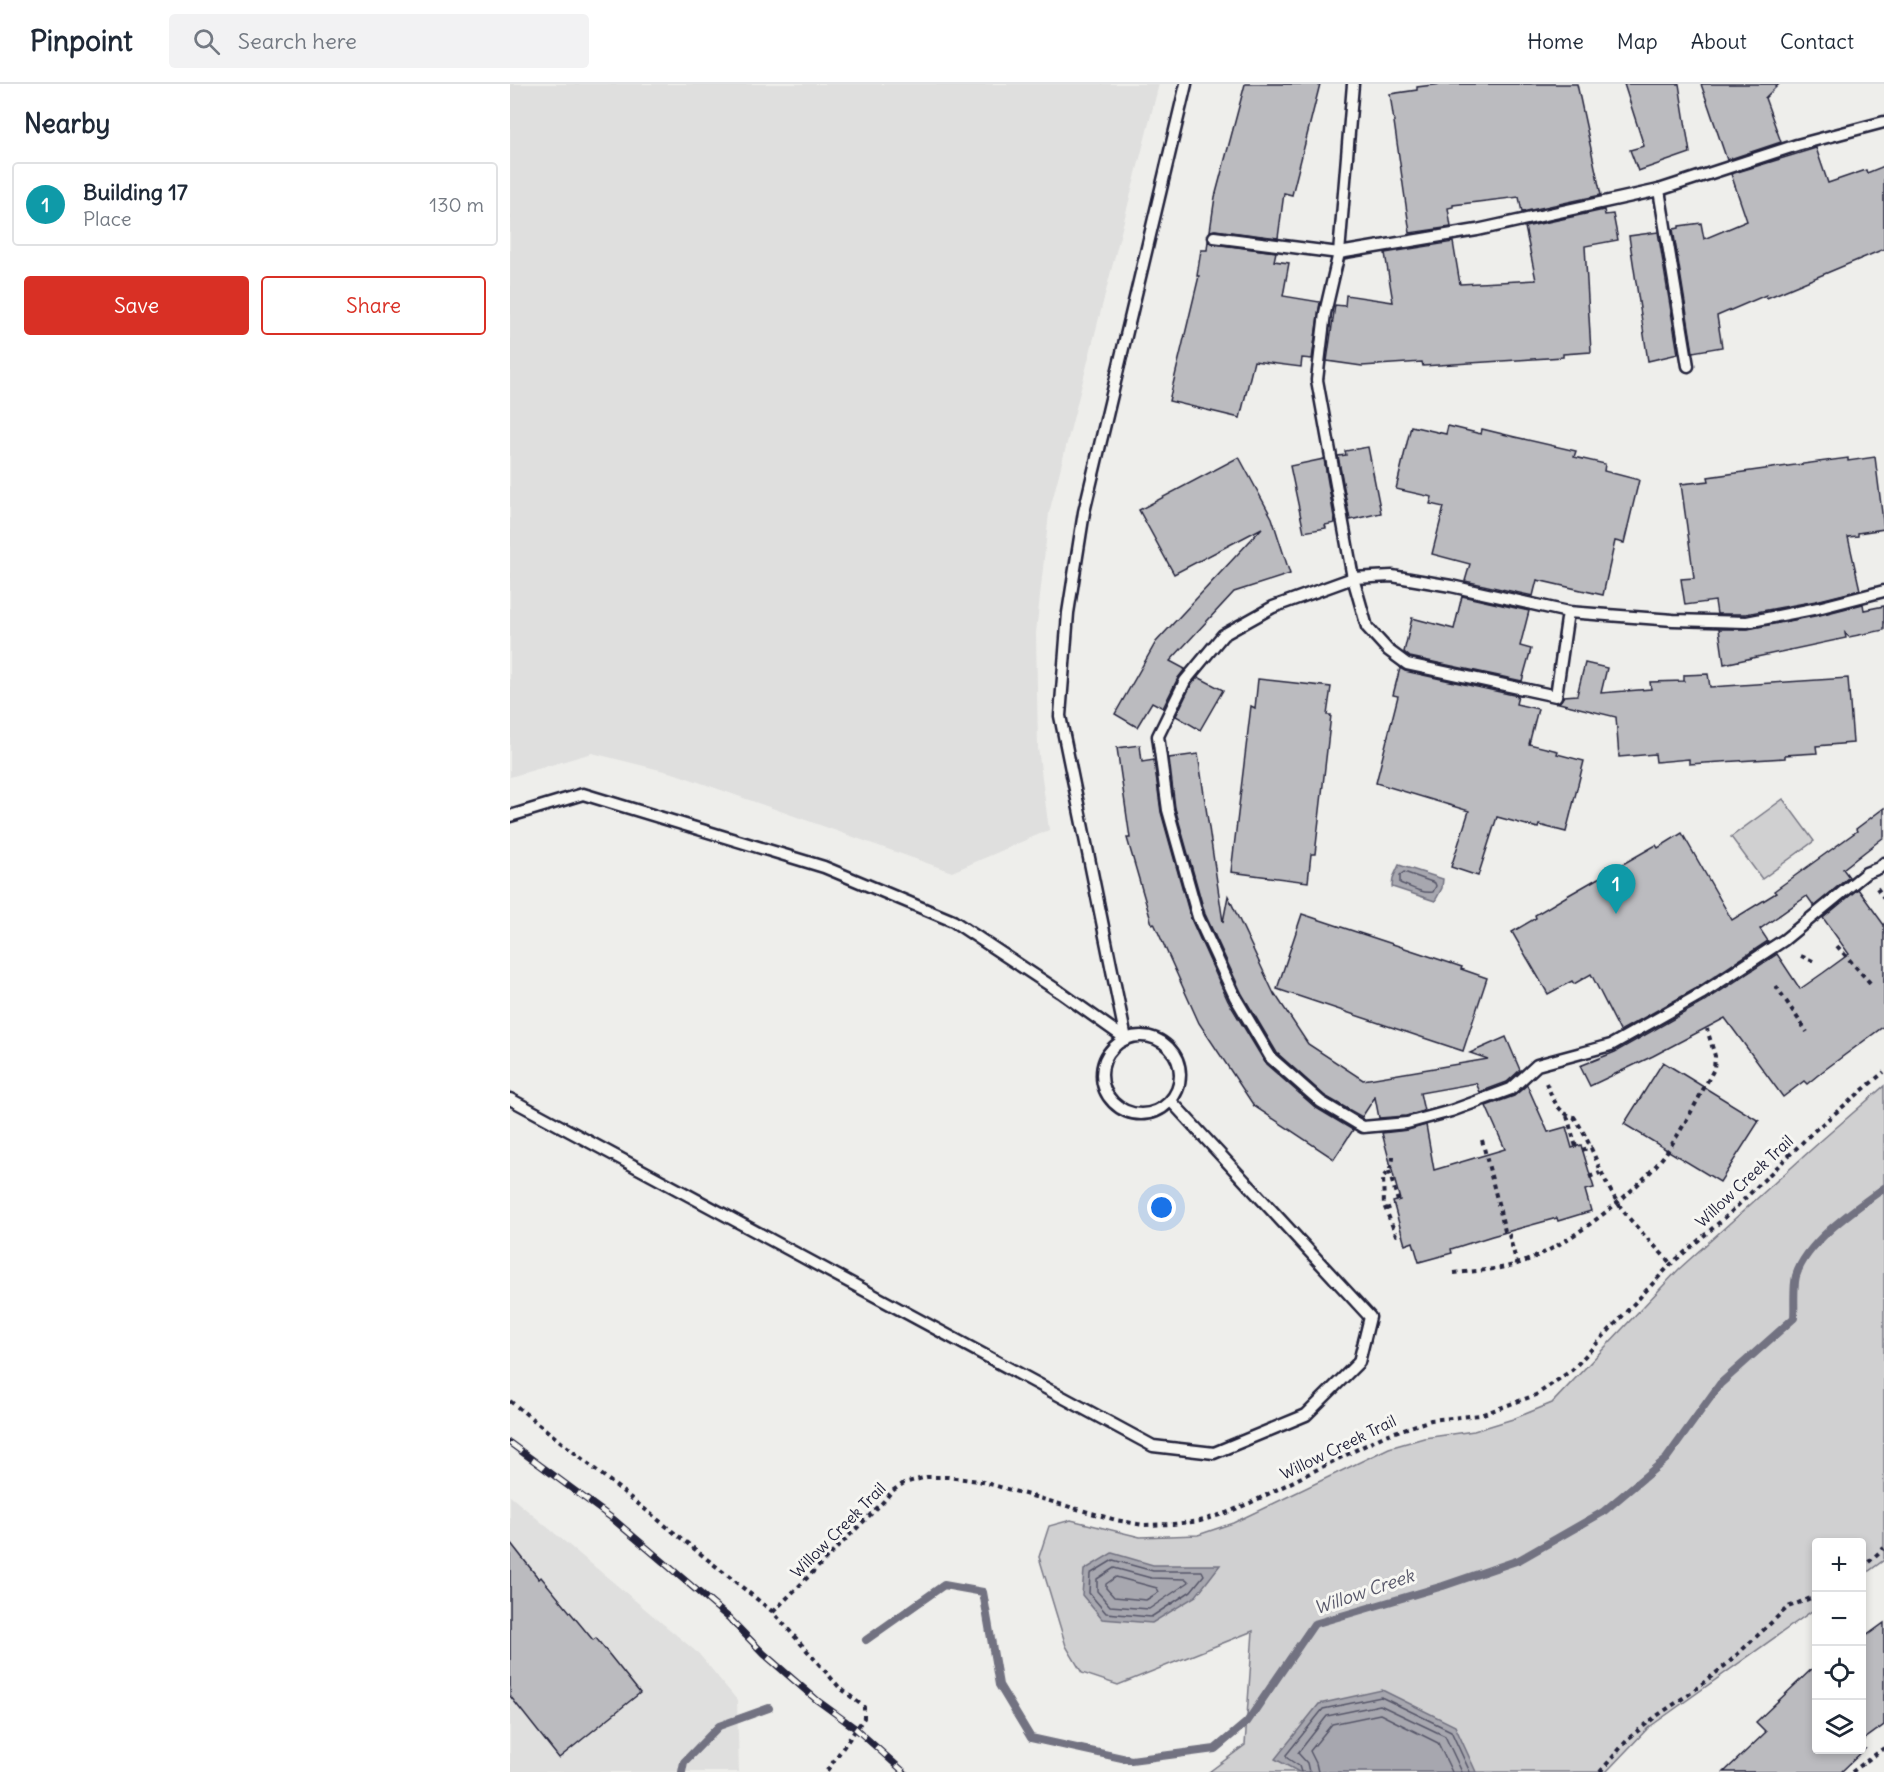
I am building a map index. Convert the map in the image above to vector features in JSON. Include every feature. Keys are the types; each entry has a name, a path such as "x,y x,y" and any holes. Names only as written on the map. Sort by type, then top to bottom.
{"lane":[{"path":"1126,1039 1060,716 1068,613 1084,512 1186,84"},
{"path":"1353,84 1339,253 1325,313 1317,380 1353,578 1367,627 1388,650 1407,664 1556,696 1568,612"},
{"path":"1214,237 1339,253 1477,230 1659,190 1797,145 1884,122"},
{"path":"1659,190 1688,366"},
{"path":"1884,591 1818,608 1747,622 1673,620 1568,612 1441,584 1392,576 1353,578 1273,607 1223,635 1185,681 1158,736 1168,810 1198,917 1235,997 1271,1058 1321,1102 1363,1127 1407,1123 1451,1111 1511,1089 1537,1065 1611,1045 1701,994 1784,940 1866,873 1879,868 1884,863"},
{"path":"510,816 583,794 824,867 953,921 1126,1039"},
{"path":"1139,1036 1164,1043 1173,1052 1179,1064 1178,1089 1171,1101 1151,1113 1128,1112 1118,1107 1109,1098 1104,1088 1103,1064 1108,1054 1126,1039 1139,1036"},
{"path":"510,1099 1153,1446 1214,1453 1306,1415 1359,1362 1370,1317 1171,1101"}],"path":[{"path":"1875,885 1884,898"},
{"path":"1837,946 1872,985"},
{"path":"1801,956 1813,961"},
{"path":"1776,986 1807,1032"},
{"path":"1454,1273 1491,1270 1541,1255 1618,1203 1666,1153 1713,1070 1715,1056 1707,1029"},
{"name":"Willow Creek Trail","path":"773,1612 892,1491 904,1483 927,1477 948,1477 979,1481 1116,1520 1143,1525 1200,1521 1226,1513 1294,1483 1386,1435 1431,1420 1480,1415 1536,1395 1572,1370 1671,1264 1728,1215 1814,1131 1884,1072"},
{"path":"1545,1081 1559,1110 1574,1117 1592,1147 1600,1173 1618,1203 1671,1264"},
{"path":"1567,1115 1576,1147"},
{"path":"1482,1140 1505,1231 1509,1234 1517,1264"},
{"path":"1582,1150 1592,1147"},
{"path":"1393,1156 1389,1170 1383,1177 1386,1209 1395,1235 1403,1234"},
{"path":"1386,1209 1396,1204 1389,1170"},
{"path":"1589,1177 1600,1173"},
{"path":"510,1401 773,1612 839,1687 864,1707 864,1718 826,1772"},
{"path":"1866,1564 1884,1548"},
{"path":"1599,1772 1629,1738 1727,1664 1788,1607 1812,1598"},
{"path":"1852,1772 1884,1748"}],"shaded area":[{"path":"510,84 1159,84 1049,513 1036,633 1038,748 1049,830 952,872 676,774 592,753 510,777"},
{"path":"1783,799 1814,841 1762,879 1731,837"},
{"path":"1884,1086 1884,1560 1866,1573 1866,1538 1812,1538 1812,1611 1648,1728 1606,1772 1209,1772 1245,1745 1253,1631 1118,1685 1082,1673 1066,1646 1039,1557 1049,1526 1071,1520 1140,1537 1198,1535 1233,1523 1389,1448 1424,1438 1474,1431 1513,1419 1552,1403 1679,1269"},
{"path":"510,1496 699,1654 737,1700 739,1772 510,1772"}],"water":[{"path":"1399,865 1443,879 1442,888 1435,901 1392,887"},
{"path":"1112,1553 1153,1565 1220,1565 1196,1596 1152,1623 1102,1619 1082,1595 1084,1570"},
{"path":"1382,1690 1455,1726 1476,1772 1299,1772 1275,1759 1319,1704"}],"building":[{"path":"1245,84 1320,84 1292,195 1284,193 1278,238 1210,231 1215,197"},
{"path":"1441,84 1577,84 1601,195 1522,212 1519,197 1453,205 1448,208 1451,227 1410,233 1390,94"},
{"path":"1624,84 1679,84 1690,153 1638,171 1630,150 1644,146"},
{"path":"1701,84 1779,84 1765,98 1781,142 1727,160"},
{"path":"1816,148 1828,183 1884,166 1884,249 1767,298 1766,295 1717,316 1722,347 1693,352 1673,229 1701,223 1704,239 1747,221 1731,174"},
{"path":"1604,210 1605,215 1613,214 1618,240 1585,246 1591,352 1563,354 1563,357 1423,366 1422,362 1362,366 1327,361 1335,305 1345,306 1346,295 1393,302 1385,253 1453,242 1460,284 1536,280 1525,227"},
{"path":"1658,232 1678,354 1648,361 1629,236"},
{"path":"1208,241 1213,244 1276,252 1274,261 1289,263 1283,296 1320,302 1312,359 1302,358 1301,367 1254,361 1240,418 1169,401 1199,276 1197,276 1201,250 1207,250"},
{"path":"1411,426 1446,434 1448,426 1481,434 1482,429 1576,451 1574,457 1605,464 1604,471 1639,480 1624,543 1615,541 1603,595 1537,580 1533,596 1465,581 1470,564 1432,554 1444,507 1430,504 1432,497 1396,489"},
{"path":"1368,447 1381,513 1350,520 1338,456 1346,455 1345,451"},
{"path":"1239,457 1272,518 1290,574 1234,592 1170,661 1185,669 1163,708 1152,702 1137,727 1115,714 1156,642 1262,528 1174,574 1139,510"},
{"path":"1875,457 1884,529 1848,537 1860,590 1746,614 1717,614 1715,601 1685,605 1681,579 1694,578 1681,484 1709,481 1708,477 1765,469 1848,458 1848,461"},
{"path":"1324,459 1335,523 1325,525 1326,528 1304,532 1290,466"},
{"path":"1462,596 1529,611 1520,646 1531,649 1522,681 1410,657 1404,652 1412,618 1454,629"},
{"path":"1863,604 1864,610 1884,606 1884,630 1849,637 1845,633 1846,638 1724,664 1719,629 1748,629"},
{"path":"1585,663 1607,668 1601,693 1651,689 1650,682 1684,681 1684,675 1708,674 1710,687 1848,678 1853,743 1816,746 1817,753 1785,755 1785,758 1689,764 1689,759 1656,762 1655,754 1619,757 1616,717 1559,703 1564,696 1577,695"},
{"path":"1400,668 1518,696 1516,704 1538,709 1529,744 1558,751 1557,754 1584,761 1566,832 1539,825 1538,828 1497,817 1478,876 1451,867 1469,811 1376,783 1398,696 1393,695"},
{"path":"1198,677 1223,690 1200,730 1176,716 1191,685"},
{"path":"1258,679 1331,687 1327,715 1331,715 1315,854 1311,854 1308,882 1231,872 1251,706 1255,708"},
{"path":"1140,745 1142,762 1154,760 1161,812 1191,919 1228,1001 1266,1064 1316,1108 1353,1130 1334,1159 1254,1106 1199,1023 1154,923 1152,924 1127,838 1130,838 1117,748"},
{"path":"1198,754 1223,922 1228,896 1275,996 1275,994 1308,1044 1363,1080 1488,1059 1470,1053 1506,1037 1520,1070 1507,1082 1480,1092 1476,1083 1420,1093 1424,1111 1406,1116 1379,1118 1375,1097 1362,1117 1325,1096 1277,1053 1242,994 1205,914 1175,808 1169,758"},
{"path":"1884,808 1884,837 1843,869 1849,877 1814,906 1807,896 1760,929 1768,941 1697,988 1620,1031 1591,974 1574,984 1572,981 1548,994 1512,932 1567,896 1656,845 1658,848 1682,833 1732,920 1776,893 1774,891 1857,831 1856,829"},
{"path":"1858,889 1884,925 1884,1026 1807,1084 1804,1081 1783,1097 1725,1018 1590,1086 1580,1066 1615,1052 1705,1001 1777,954 1800,989 1849,954 1823,918"},
{"path":"1302,914 1462,967 1461,969 1487,978 1463,1051 1277,989"},
{"path":"1663,1062 1759,1121 1720,1182 1624,1124"},
{"path":"1527,1085 1548,1132 1566,1127 1572,1148 1581,1145 1594,1188 1585,1190 1591,1211 1492,1236 1451,1249 1452,1253 1419,1262 1413,1242 1405,1245 1393,1202 1400,1200 1382,1133 1426,1125 1434,1170 1505,1149 1486,1106 1514,1096"},
{"path":"510,1542 593,1640 596,1638 640,1693 559,1758 510,1696"},
{"path":"1884,1623 1884,1725 1866,1738 1866,1646 1866,1636"},
{"path":"1812,1669 1812,1754 1860,1754 1841,1772 1724,1772 1766,1732 1756,1722"}],"waterway":[{"name":"Willow Creek","path":"866,1640 944,1585 983,1592 999,1685 1031,1738 1131,1760 1215,1749 1247,1722 1314,1624 1443,1586 1519,1560 1603,1512 1666,1459 1720,1384 1794,1318 1796,1276 1810,1251 1833,1227 1884,1188"},
{"name":"Willow Creek","path":"682,1772 684,1762 719,1726 769,1708"}],"railway":[{"path":"510,1443 613,1519 729,1618 764,1654 818,1701 855,1728 904,1772"}],"place":[{"name":"Building 17","path":"1616,914"}]}
